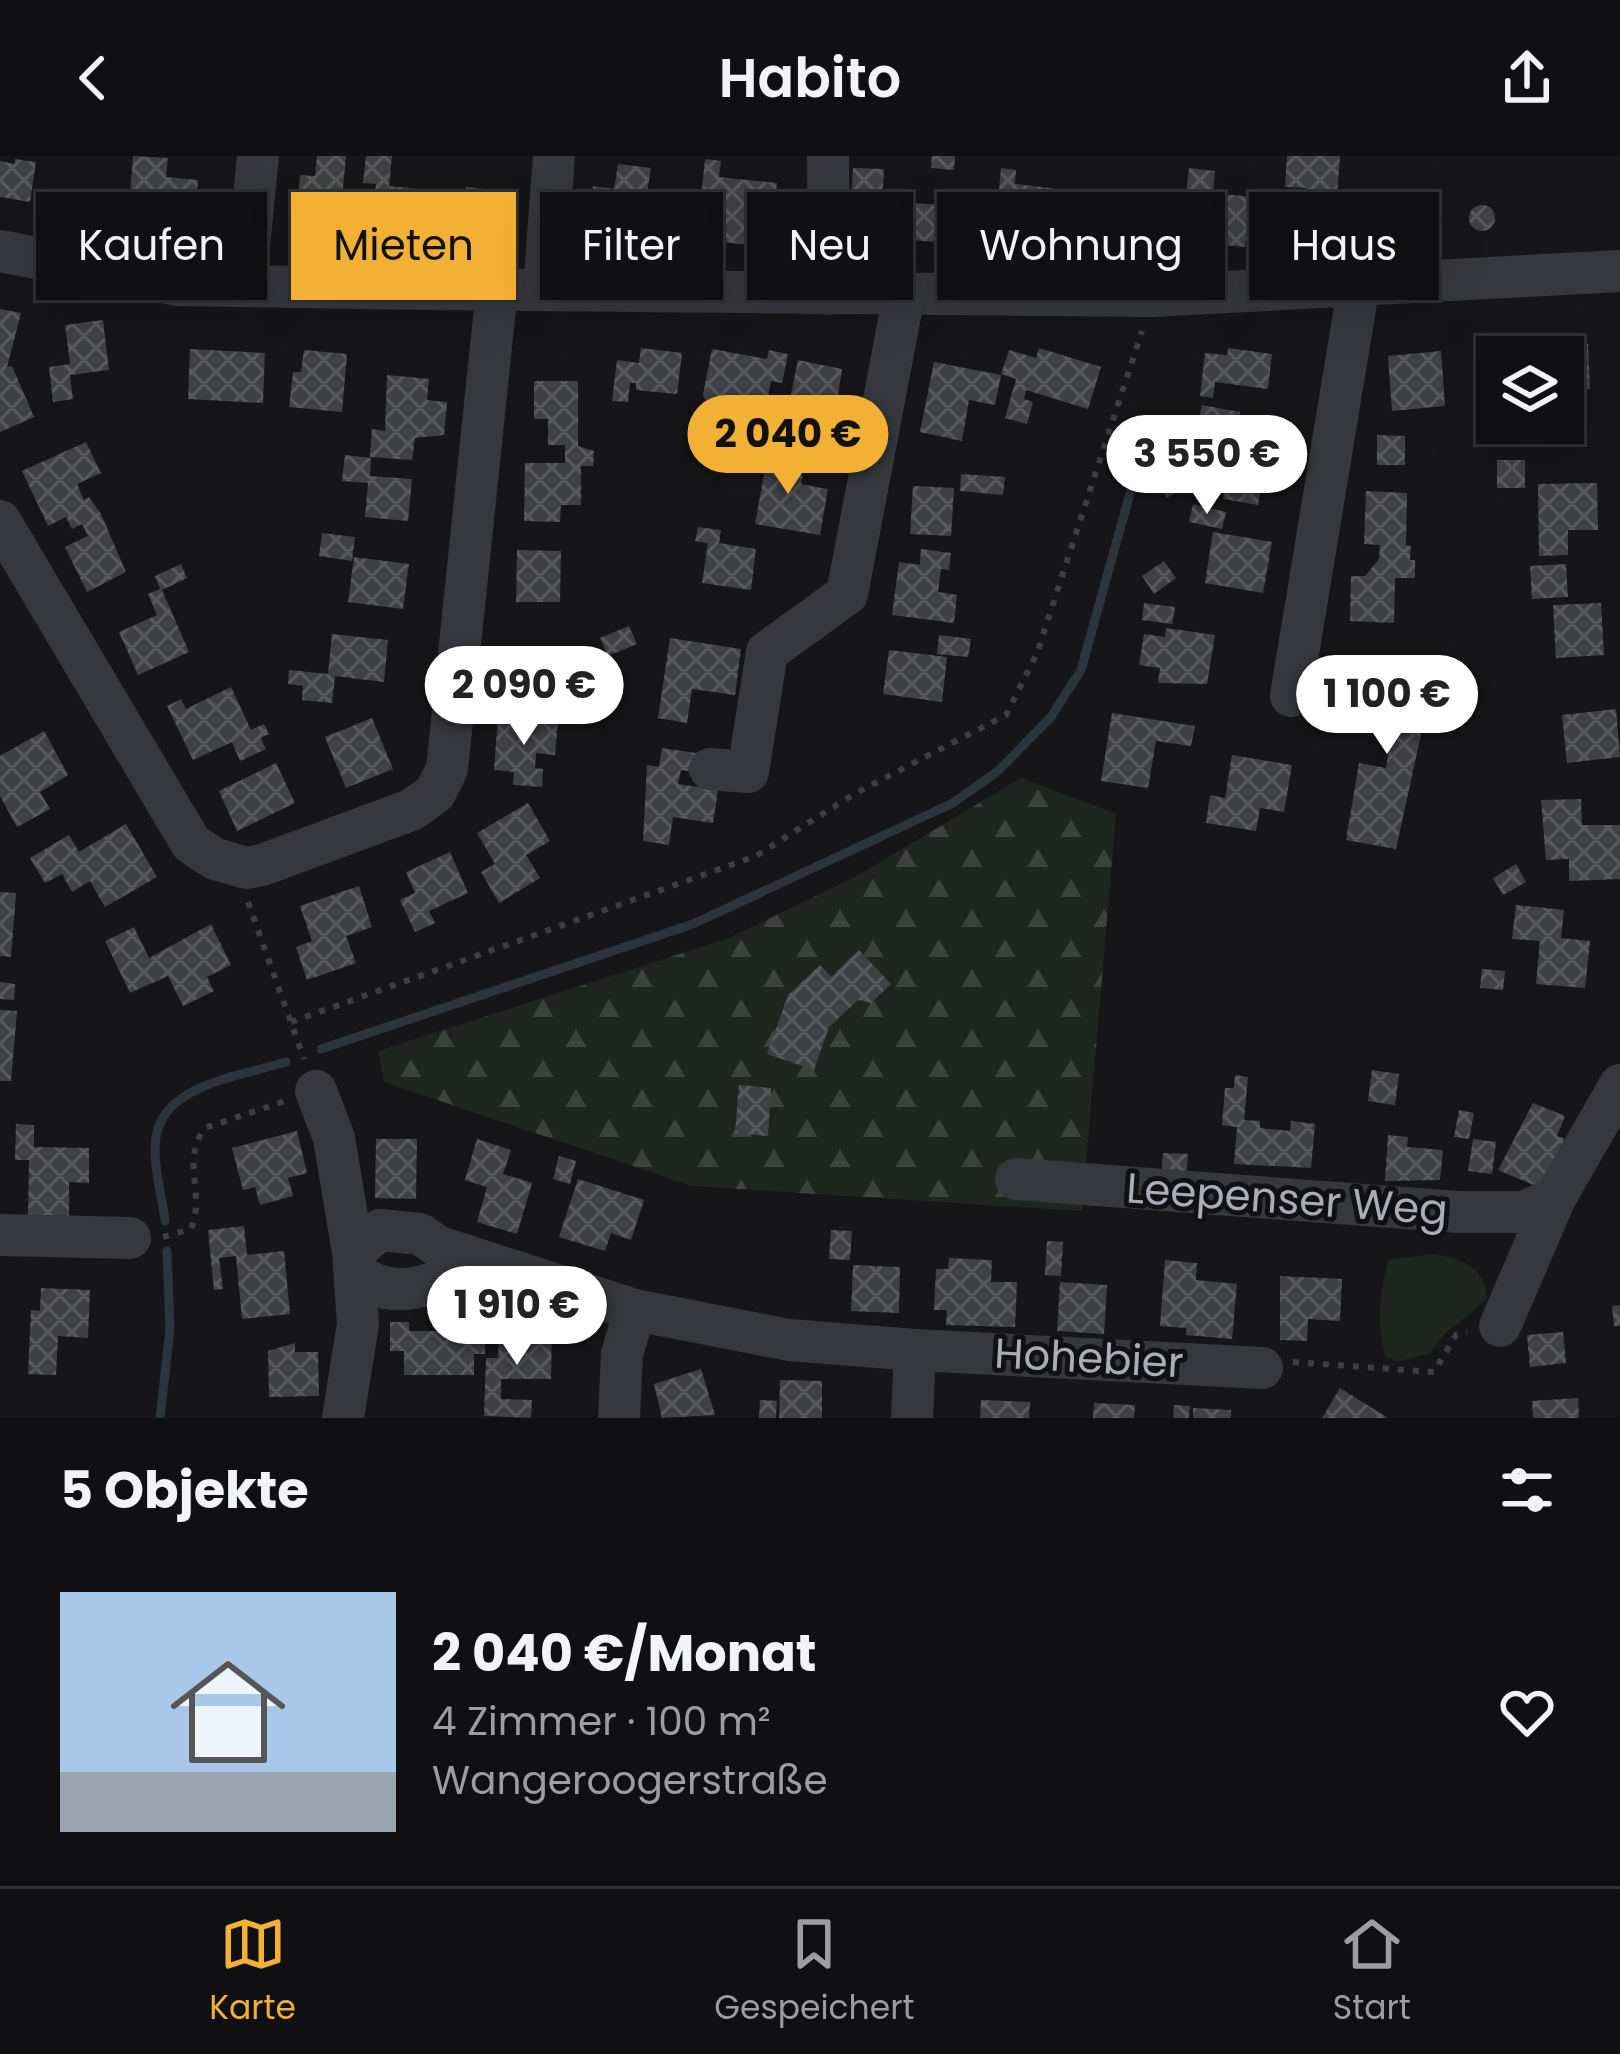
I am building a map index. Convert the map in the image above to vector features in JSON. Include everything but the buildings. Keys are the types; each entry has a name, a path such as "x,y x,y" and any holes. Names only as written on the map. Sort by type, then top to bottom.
{"street":[{"path":"254,192 258,156"},
{"path":"551,192 554,156"},
{"path":"828,156 828,192"},
{"path":"0,251 36,258"},
{"path":"1439,280 1620,271"},
{"path":"0,521 190,843 235,864 262,865 372,829 435,794 447,769 496,300"},
{"path":"710,769 748,772 767,652 847,594 903,300"},
{"path":"1291,696 1356,300"},
{"path":"1500,1326 1556,1198 1620,1085"},
{"path":"316,1091 334,1138 355,1261 358,1324 343,1418"},
{"name":"Leepenser Weg","path":"1016,1179 1459,1212 1524,1211 1556,1198"},
{"name":"Hohebier","path":"355,1261 368,1234 399,1228 488,1263 635,1310 789,1340 1262,1368"},
{"path":"0,1235 130,1238"},
{"path":"355,1261 368,1283 411,1289 488,1263"},
{"path":"619,1418 622,1354 635,1310"},
{"path":"912,1418 915,1350"}],"path":[{"path":"291,1022 756,856 854,794 1006,715 1037,653 1152,300"},
{"path":"130,1238 173,1236 191,1228 196,1217 190,1156 205,1127 316,1091 235,864"},
{"path":"1262,1368 1285,1362 1434,1372 1456,1335 1500,1326"}],"green space":[{"path":"1021,778 1116,814 1082,1211 692,1186 384,1082 378,1051 729,938 855,877"},
{"path":"1433,1254 1469,1265 1481,1277 1487,1297 1431,1353 1397,1362 1386,1357 1381,1334 1381,1296 1389,1260"}],"waterway":[{"path":"321,1049 693,924 953,803 998,771 1051,717 1081,670 1142,450"},
{"path":"165,1221 155,1157 162,1119 189,1093 208,1084 286,1062"},
{"path":"160,1418 170,1329 167,1251"}]}
